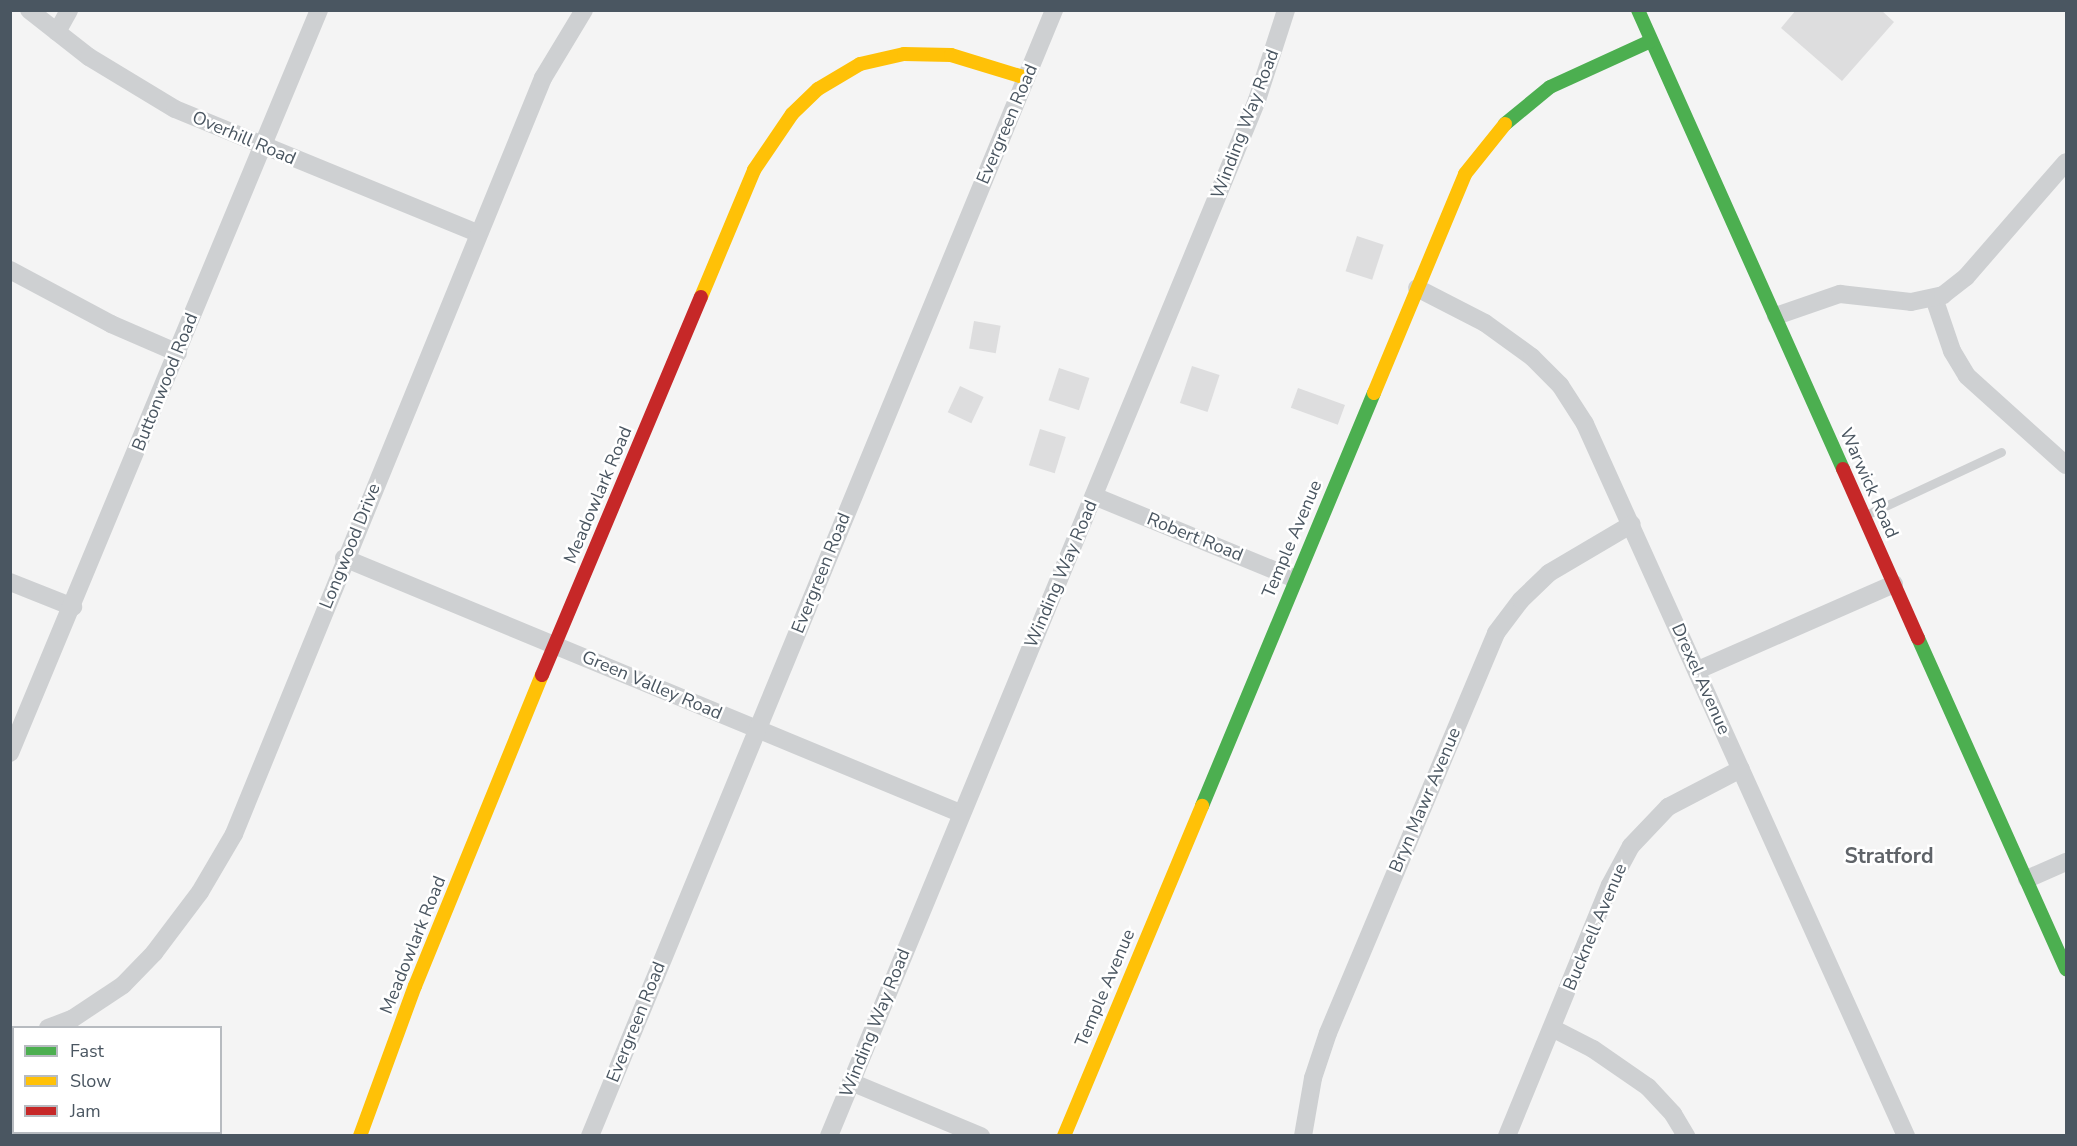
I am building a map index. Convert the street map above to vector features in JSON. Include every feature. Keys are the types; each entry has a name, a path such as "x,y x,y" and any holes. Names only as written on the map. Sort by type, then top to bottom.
{"street":[{"name":"Overhill Road","path":"28,10 89,57 175,109 477,233"},
{"path":"57,32 69,10"},
{"name":"Buttonwood Road","path":"10,753 73,607 261,146 319,10"},
{"name":"Longwood Drive","path":"58,1026 73,1023 123,985 154,953 200,892 234,834 477,233 543,78 584,10"},
{"name":"Evergreen Road","path":"590,1136 1054,10"},
{"name":"Winding Way Road","path":"829,1136 960,813 1094,496 1257,100 1286,10"},
{"name":"Warwick Road","path":"1638,10 2067,969"},
{"name":"Temple Avenue","path":"1064,1136 1465,174 1496,131 1550,87 1651,41"},
{"name":"Meadowlark Road","path":"360,1136 415,986 554,645 754,170 792,114 818,89 860,64 904,54 951,55 1026,78"},
{"path":"1776,316 1840,294 1911,302 1934,298 1966,277 2067,162"},
{"path":"10,270 111,324 178,353"},
{"name":"Drexel Avenue","path":"1417,288 1493,328 1532,357 1560,385 1598,446 1906,1136"},
{"path":"1934,298 1952,351 1967,376 2067,465"},
{"name":"Robert Road","path":"1094,496 1295,579"},
{"name":"Bryn Mawr Avenue","path":"1303,1136 1311,1086 1328,1034 1496,633 1521,600 1549,573 1632,524"},
{"name":"Green Valley Road","path":"344,558 960,813"},
{"path":"10,582 73,607"},
{"path":"1698,670 1894,584"},
{"name":"Bucknell Avenue","path":"1507,1136 1610,885 1631,846 1668,807 1741,770"},
{"path":"2027,879 2067,862"},
{"path":"1552,1028 1593,1049 1648,1088 1673,1114 1686,1136"},
{"path":"851,1082 981,1136"}],"lane":[{"path":"1864,516 2001,452"}],"building":[{"path":"1796,10 1881,10 1894,22 1842,81 1781,28"},
{"path":"1357,236 1384,245 1372,280 1346,271"},
{"path":"974,321 1001,326 996,353 969,349"},
{"path":"1192,366 1220,375 1208,412 1180,403"},
{"path":"1059,368 1089,378 1079,410 1048,400"},
{"path":"960,386 984,397 971,423 948,412"},
{"path":"1298,388 1345,405 1338,425 1291,408"},
{"path":"1040,429 1066,437 1055,473 1029,465"}],"traffic: fast":[{"path":"1638,10 1843,469"},
{"path":"1505,124 1550,87 1651,41"},
{"path":"1202,806 1374,393"},
{"path":"1918,638 2066,969"}],"traffic: slow":[{"path":"701,297 754,170 792,114 818,89 860,64 904,54 951,55 1026,78"},
{"path":"1374,393 1465,174 1505,124"},
{"path":"360,1136 415,986 542,675"},
{"path":"1064,1136 1202,806"}],"traffic: jam":[{"path":"542,675 701,297"},
{"path":"1843,469 1918,638"}],"district":[{"name":"Stratford","path":"1889,856"}]}
